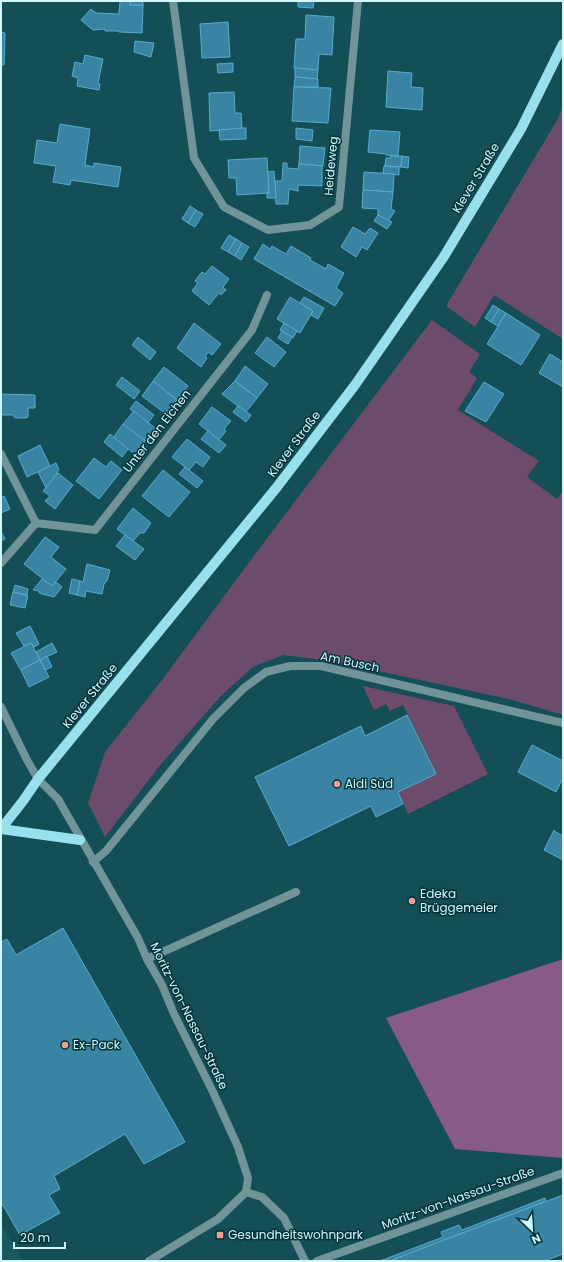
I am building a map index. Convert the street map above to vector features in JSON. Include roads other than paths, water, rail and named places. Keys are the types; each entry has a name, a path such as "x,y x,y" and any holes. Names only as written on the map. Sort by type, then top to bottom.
{"main road":[{"name":"Klever Straße","path":"1,829 23,802 38,779 277,487 355,385 417,298 451,245 521,129 563,44"},
{"path":"1,829 80,840"}],"street":[{"name":"Heideweg","path":"173,1 194,158 224,207 268,230 310,225 339,207 358,1"},
{"name":"Unter den Eichen","path":"36,523 95,530 252,330 267,295"},
{"path":"1,454 36,523 1,563"},
{"name":"Am Busch","path":"93,862 106,851 213,719 244,688 266,672 290,666 321,666 563,723"},
{"name":"Moritz-von-Nassau-Straße","path":"1,707 26,760 38,779 58,799 80,840 138,938 147,959 162,985 238,1147 248,1178 246,1192"},
{"path":"147,959 296,892"},
{"name":"Moritz-von-Nassau-Straße","path":"317,1261 563,1173"},
{"path":"149,1261 218,1219 246,1192 262,1197 284,1218 305,1261"}],"place":[{"name":"Aldi Süd","path":"337,784"},
{"name":"Edeka Brüggemeier","path":"412,901"},
{"name":"Ex-Pack","path":"65,1045"},
{"name":"Gesundheitswohnpark","path":"220,1235"}]}
